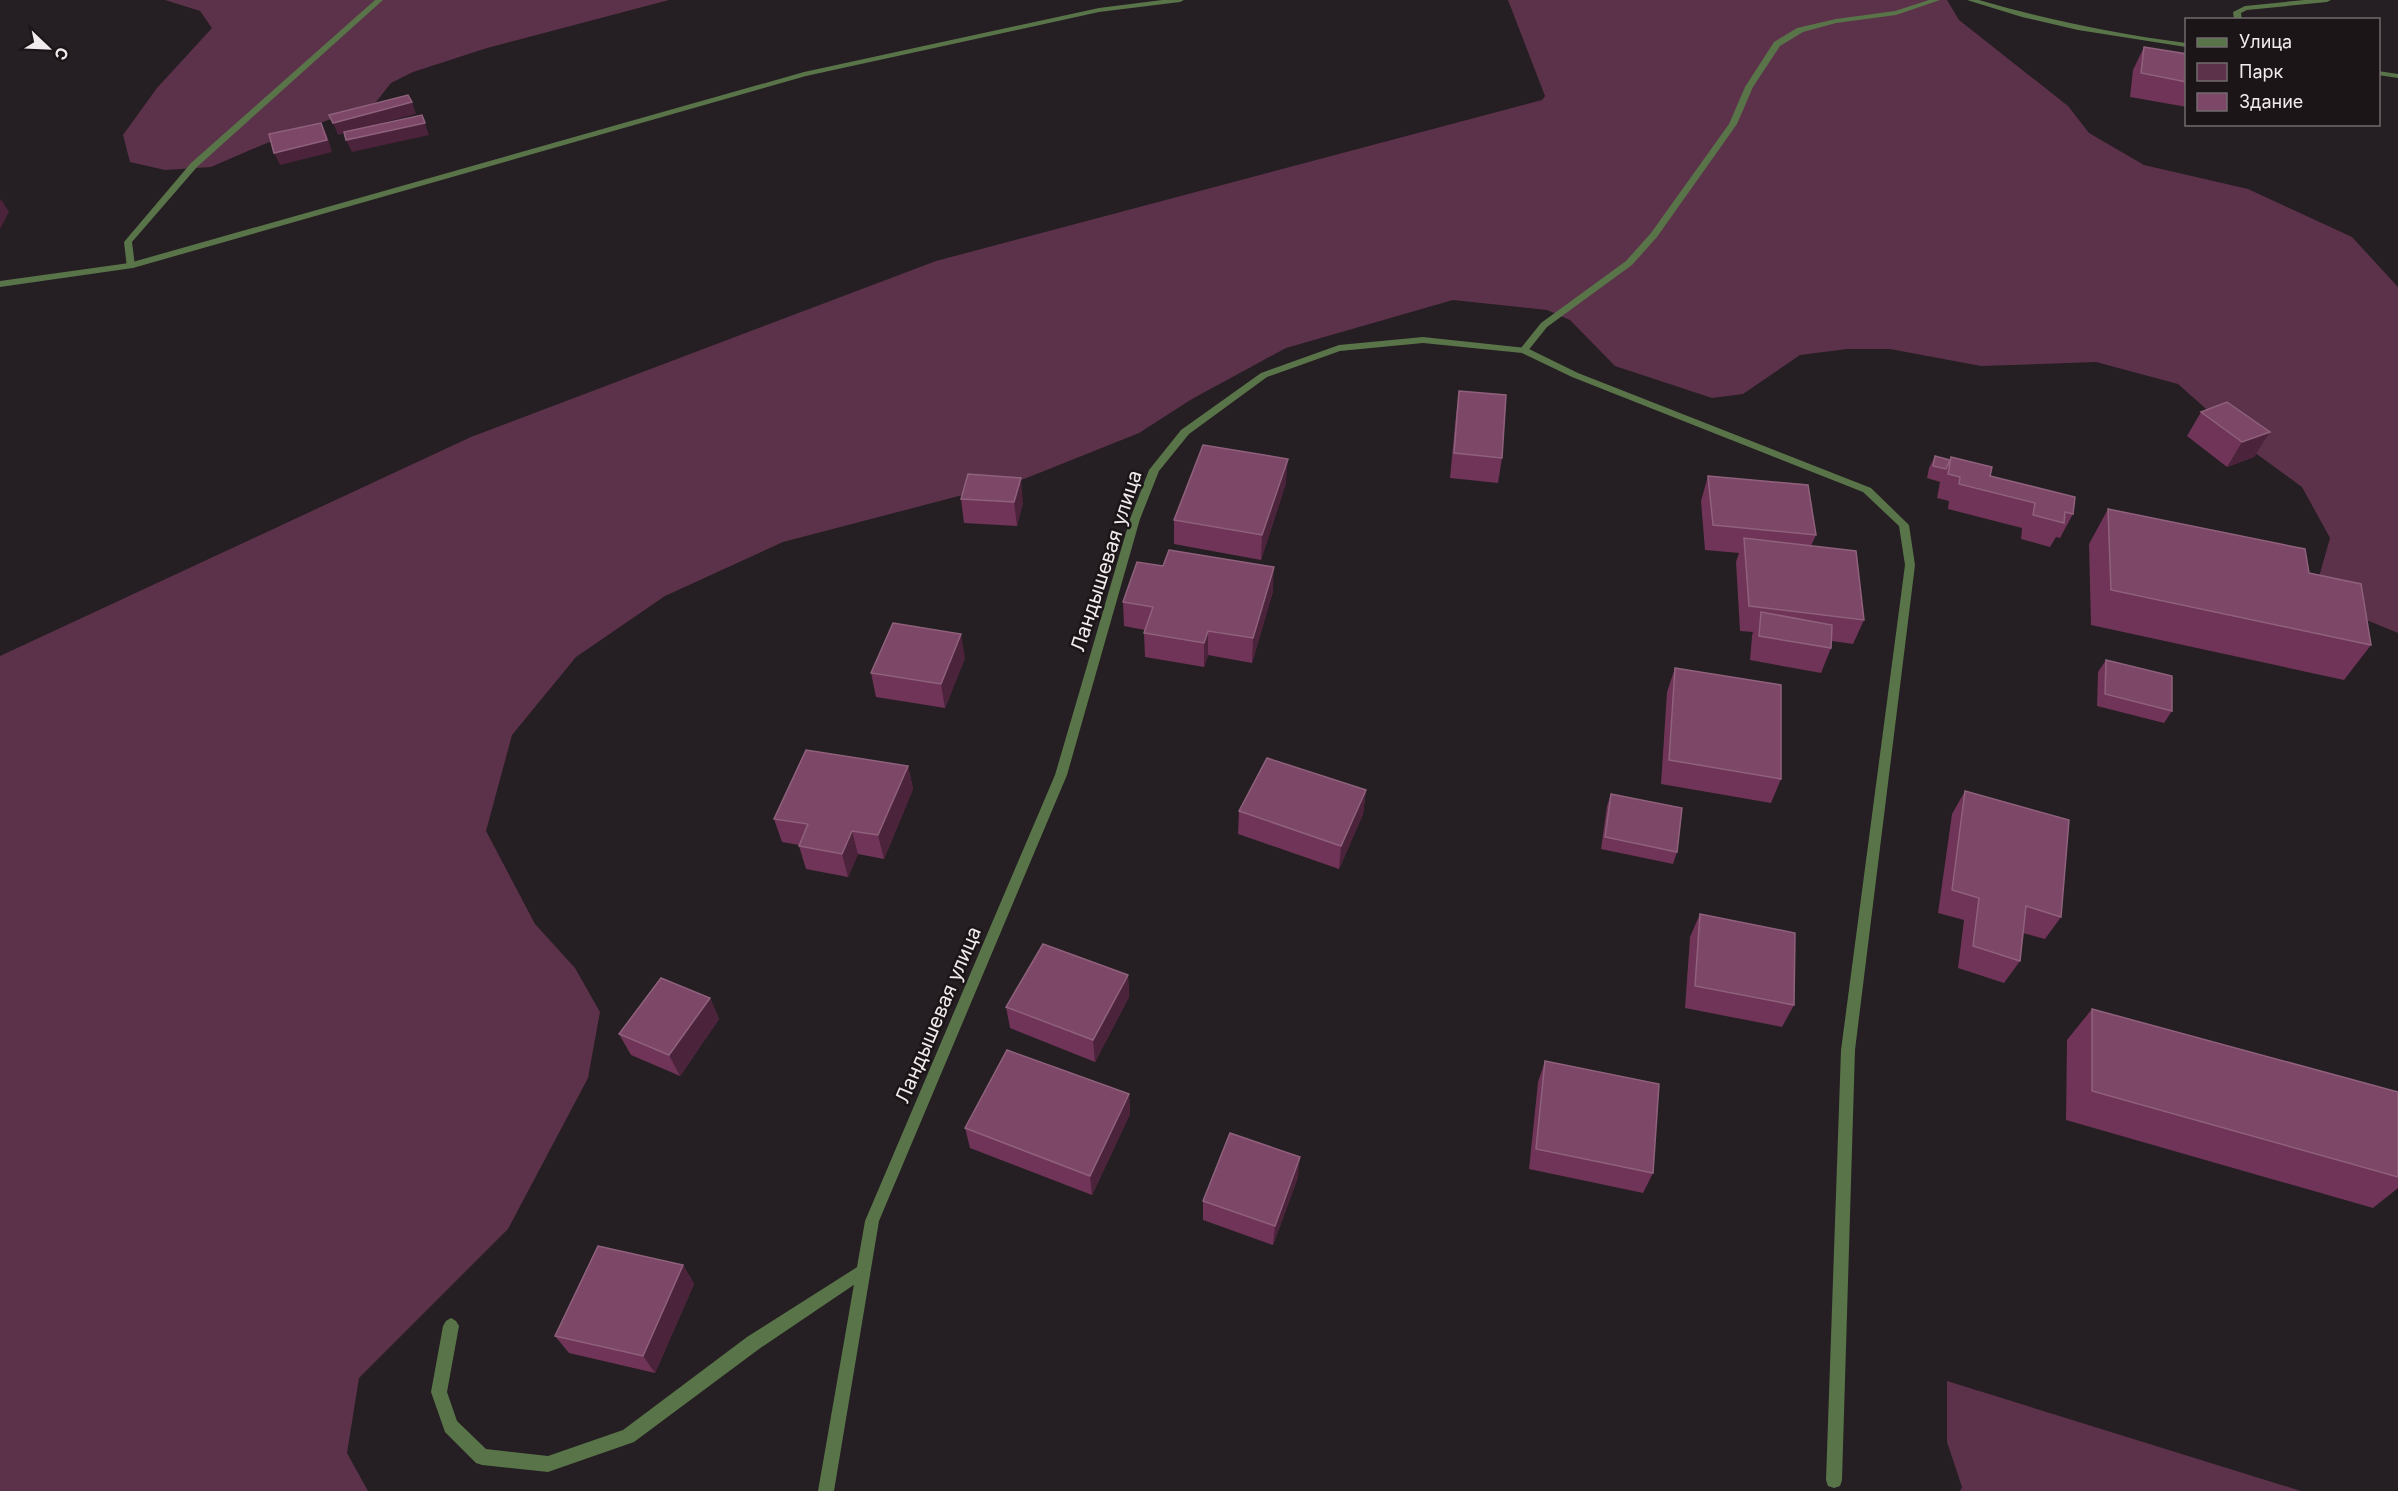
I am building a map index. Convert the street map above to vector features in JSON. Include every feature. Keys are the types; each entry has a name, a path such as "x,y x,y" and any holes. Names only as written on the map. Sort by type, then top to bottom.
{"street":[{"path":"130,266 128,242 194,165 378,0"},
{"path":"0,284 130,266 804,74 1099,10 1180,0"},
{"path":"1834,1480 1848,1050 1910,566 1904,525 1867,490 1575,375 1524,350 1544,325 1629,263 1654,235 1733,124 1749,87 1777,44 1800,30 1836,21 1896,14 1936,0"},
{"path":"1971,0 2032,18 2115,36 2185,45"},
{"path":"2238,18 2237,12 2245,8 2327,0"},
{"path":"2380,73 2398,76"},
{"name":"Ландышевая улица","path":"826,1491 861,1271 872,1221 1061,775 1135,519 1154,470 1185,432 1264,375 1339,348 1424,340 1524,350"},
{"path":"451,1326 439,1392 452,1426 482,1457 549,1464 628,1437 753,1343 861,1271"}],"green space":[{"path":"165,0 669,0 487,48 413,72 391,83 376,102 211,167 165,170 130,162 123,135 157,88 212,28 200,11"},
{"path":"1508,0 1947,0 1959,20 2068,106 2089,133 2144,165 2248,189 2352,237 2398,287 2398,633 2313,598 2330,538 2302,487 2258,455 2178,384 2096,362 1981,366 1890,349 1847,349 1800,355 1743,394 1712,398 1615,366 1570,320 1547,310 1453,300 1286,348 1192,399 1139,433 1024,479 783,542 665,596 576,657 512,735 486,831 535,924 575,968 600,1012 588,1078 508,1229 359,1378 347,1453 368,1491 0,1491 0,656 471,437 936,261 1542,100 1545,96"},
{"path":"1947,1381 2301,1491 1960,1491 1962,1487 1947,1442"}],"building":[{"path":"2144,47 2185,54 2185,82 2141,73"},
{"path":"408,95 412,102 333,123 329,115"},
{"path":"422,115 425,123 346,140 344,132"},
{"path":"321,123 327,140 274,153 269,134"},
{"path":"1459,391 1506,395 1502,458 1454,453"},
{"path":"2227,402 2270,432 2242,442 2201,412"},
{"path":"1203,445 1288,459 1262,535 1174,520"},
{"path":"1935,456 1950,460 1946,469 1933,466"},
{"path":"1951,457 1992,467 1990,476 2075,497 2073,514 2065,512 2064,523 2033,515 2035,503 1959,484 1960,477 1948,474"},
{"path":"968,474 1021,478 1014,502 961,499"},
{"path":"1708,476 1808,485 1816,535 1713,525"},
{"path":"2108,509 2305,549 2309,573 2361,584 2371,645 2111,590"},
{"path":"1744,538 1856,551 1864,620 1749,606"},
{"path":"1169,550 1274,567 1253,638 1208,631 1204,643 1144,633 1153,607 1123,602 1137,562 1163,566"},
{"path":"1761,612 1832,625 1831,648 1759,636"},
{"path":"893,623 961,634 941,684 871,673"},
{"path":"2106,660 2172,676 2172,711 2105,694"},
{"path":"1675,668 1781,685 1781,779 1669,760"},
{"path":"806,750 908,766 878,835 852,831 842,854 799,846 808,824 774,819"},
{"path":"1267,758 1366,790 1341,846 1239,811"},
{"path":"1965,791 2069,820 2061,917 2026,906 2020,961 1973,946 1979,898 1952,890"},
{"path":"1611,794 1682,808 1677,852 1605,837"},
{"path":"1700,914 1795,933 1794,1005 1695,986"},
{"path":"1043,944 1128,975 1093,1040 1006,1007"},
{"path":"661,978 710,998 669,1055 619,1034"},
{"path":"2092,1009 2398,1092 2398,1177 2092,1091"},
{"path":"1007,1050 1129,1094 1090,1176 965,1128"},
{"path":"1545,1061 1659,1084 1653,1173 1536,1149"},
{"path":"1230,1133 1300,1157 1275,1226 1203,1201"},
{"path":"598,1246 683,1265 643,1356 555,1336"}]}
